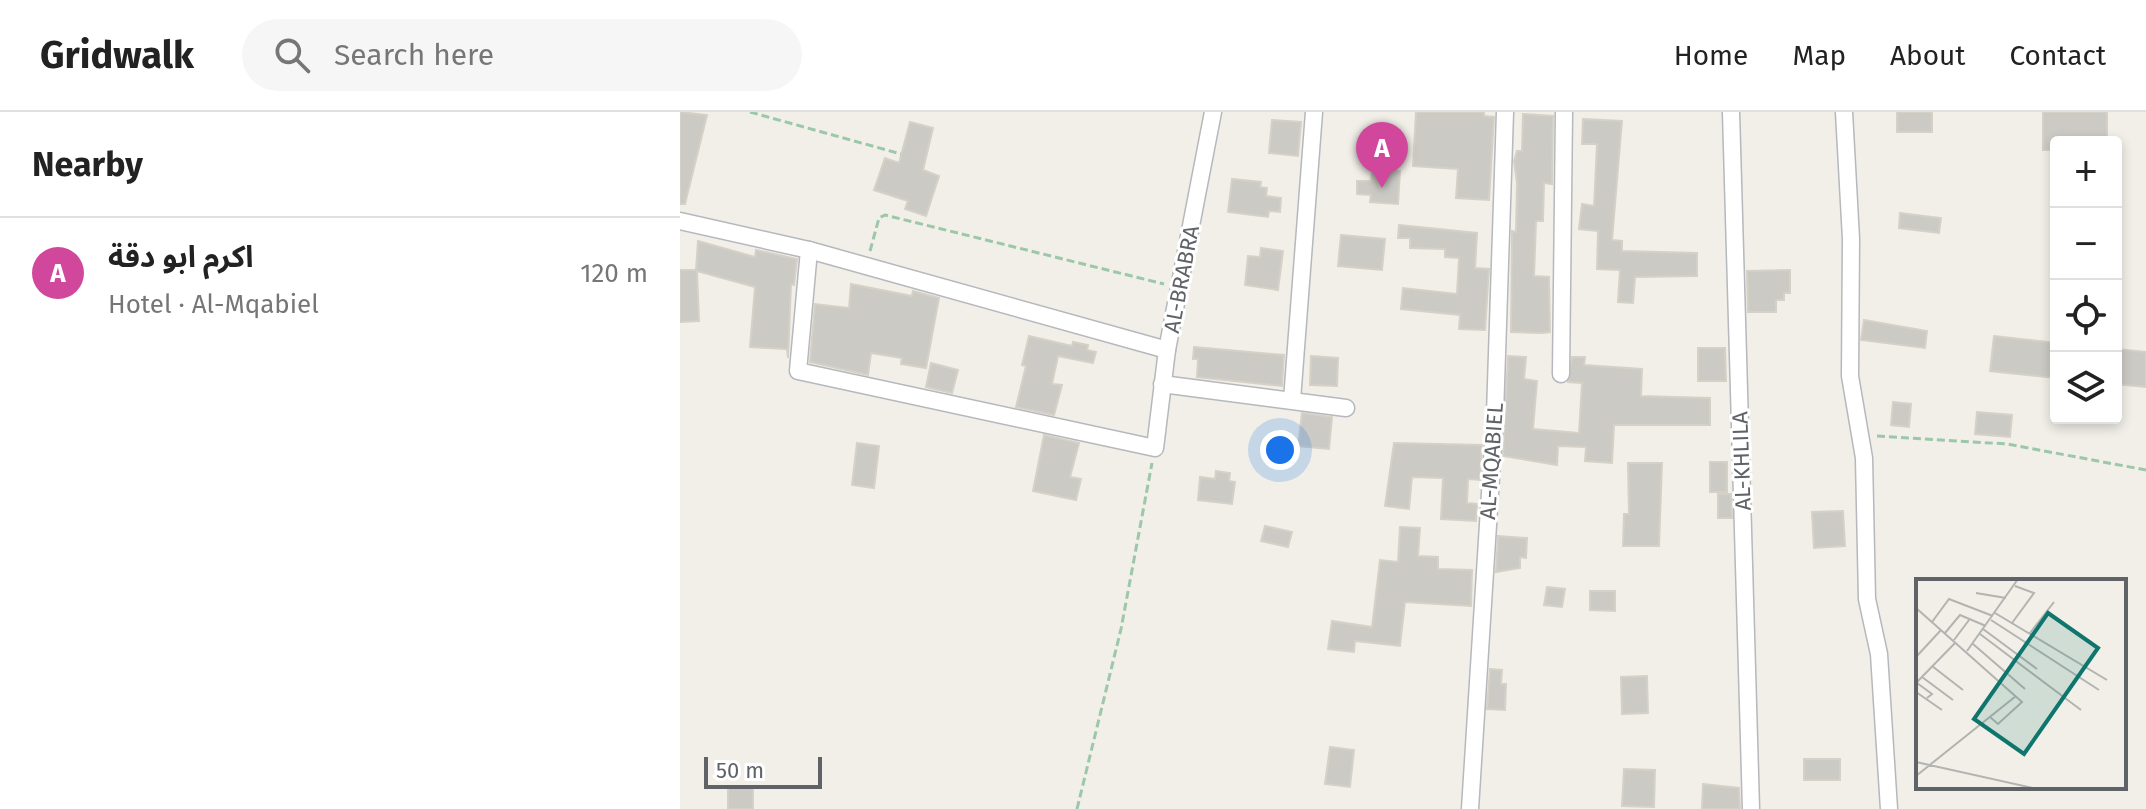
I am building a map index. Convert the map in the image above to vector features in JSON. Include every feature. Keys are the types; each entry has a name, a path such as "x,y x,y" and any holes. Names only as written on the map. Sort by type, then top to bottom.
{"street":[{"name":"AL-BRABRA","path":"1155,448 1167,350 1213,112"},
{"path":"1292,400 1314,112"},
{"name":"AL-MQABIEL","path":"1470,809 1495,414 1505,112"},
{"path":"1561,374 1564,112"},
{"name":"AL-KHLILA","path":"1731,112 1751,809"},
{"path":"1844,112 1851,239 1850,376 1867,505 1867,599 1879,654 1889,809"},
{"path":"680,221 809,250 1167,350"},
{"path":"809,250 798,371 1155,448"},
{"path":"1162,384 1346,408"}],"path":[{"path":"750,112 901,154"},
{"path":"866,266 874,230 885,215 1179,288"},
{"path":"1859,432 1927,442 1971,440 2007,444 2146,470"},
{"path":"1077,809 1121,629 1155,448"}],"building":[{"path":"680,112 707,115 685,204 680,204"},
{"path":"1416,112 1484,112 1484,116 1494,117 1489,200 1456,198 1458,169 1413,166"},
{"path":"1897,112 1932,112 1932,132 1897,132"},
{"path":"2043,112 2107,112 2107,136 2050,136 2050,150 2043,150"},
{"path":"1523,114 1553,116 1552,184 1544,183 1543,221 1536,221 1534,276 1549,277 1550,332 1542,333 1511,332 1512,231 1516,232 1517,183 1514,161 1517,151 1522,151"},
{"path":"1583,119 1622,121 1612,240 1622,241 1622,251 1697,253 1697,276 1635,277 1633,303 1618,302 1620,270 1597,269 1598,231 1579,229 1582,204 1594,206 1597,144 1582,144"},
{"path":"1272,120 1301,122 1298,156 1269,153"},
{"path":"910,122 933,128 923,170 939,176 926,216 905,209 908,201 874,190 885,158 899,163"},
{"path":"1372,170 1400,171 1398,204 1370,202 1371,195 1357,194 1357,181 1371,181"},
{"path":"1232,179 1261,182 1260,187 1267,188 1266,196 1281,198 1280,212 1269,211 1268,217 1228,212"},
{"path":"1900,213 1941,218 1939,233 1899,228"},
{"path":"1399,225 1477,233 1475,268 1489,269 1485,330 1459,329 1460,315 1401,309 1403,288 1457,294 1459,258 1445,257 1445,249 1410,248 1410,238 1398,238"},
{"path":"1341,235 1385,239 1382,270 1338,266"},
{"path":"698,241 755,257 756,250 797,259 794,285 791,284 788,358 787,349 750,347 755,287 697,271 699,321 680,322 680,270 696,270"},
{"path":"1261,248 1283,251 1278,290 1245,285 1248,256 1260,257"},
{"path":"1790,270 1790,293 1784,293 1784,300 1776,300 1776,312 1748,312 1747,271"},
{"path":"851,284 912,296 913,291 939,298 926,368 901,364 902,358 871,353 868,375 810,362 815,304 849,308"},
{"path":"1864,320 1927,331 1925,348 1861,340"},
{"path":"1029,336 1072,346 1073,342 1088,345 1087,350 1096,352 1093,363 1058,356 1052,384 1062,385 1054,415 1016,407 1026,366 1022,365"},
{"path":"1994,336 2050,342 2050,377 1990,371"},
{"path":"1194,347 1284,355 1282,386 1197,377 1198,359 1193,359"},
{"path":"1698,348 1725,348 1726,381 1698,381"},
{"path":"2122,350 2146,352 2146,387 2122,385"},
{"path":"1311,356 1338,358 1337,386 1310,385"},
{"path":"1508,356 1526,357 1524,379 1537,381 1533,429 1579,433 1582,383 1568,382 1572,357 1585,357 1584,365 1642,369 1641,396 1710,398 1710,425 1614,425 1612,463 1585,461 1586,447 1558,446 1557,465 1503,456"},
{"path":"931,363 958,370 952,393 926,387"},
{"path":"1893,402 1911,404 1909,427 1891,425"},
{"path":"1977,412 2012,415 2010,437 1975,434"},
{"path":"1302,413 1332,417 1329,449 1298,446"},
{"path":"1044,435 1079,443 1070,477 1081,479 1076,500 1033,491"},
{"path":"857,443 879,446 874,488 852,485"},
{"path":"1394,443 1482,445 1480,480 1468,479 1467,503 1477,504 1476,521 1441,519 1443,478 1412,477 1409,509 1385,506"},
{"path":"1710,462 1727,462 1727,492 1710,492"},
{"path":"1628,463 1662,463 1659,546 1623,546 1624,514 1629,514"},
{"path":"1216,471 1230,473 1229,481 1235,482 1232,504 1198,500 1200,477 1215,479"},
{"path":"1718,494 1731,494 1732,518 1718,518"},
{"path":"1843,511 1845,546 1814,548 1812,512"},
{"path":"1265,526 1292,532 1288,547 1261,541"},
{"path":"1400,527 1420,528 1418,556 1438,557 1438,569 1472,570 1471,606 1405,602 1400,646 1355,641 1354,652 1328,649 1332,621 1372,627 1380,560 1398,562"},
{"path":"1498,536 1527,538 1526,558 1520,557 1520,568 1496,572"},
{"path":"1547,587 1565,589 1562,607 1544,605"},
{"path":"1590,591 1615,591 1615,611 1590,610"},
{"path":"1490,669 1502,670 1501,684 1506,684 1505,710 1487,709"},
{"path":"1647,676 1648,713 1622,714 1621,677"},
{"path":"1330,747 1354,750 1350,787 1325,784"},
{"path":"1804,759 1840,759 1840,780 1804,780"},
{"path":"1624,769 1655,770 1654,807 1622,806"},
{"path":"1703,784 1739,788 1740,809 1702,809"},
{"path":"728,787 753,787 753,809 728,809"}],"place":[{"name":"اكرم ابو دقة","path":"1382,188"}]}
